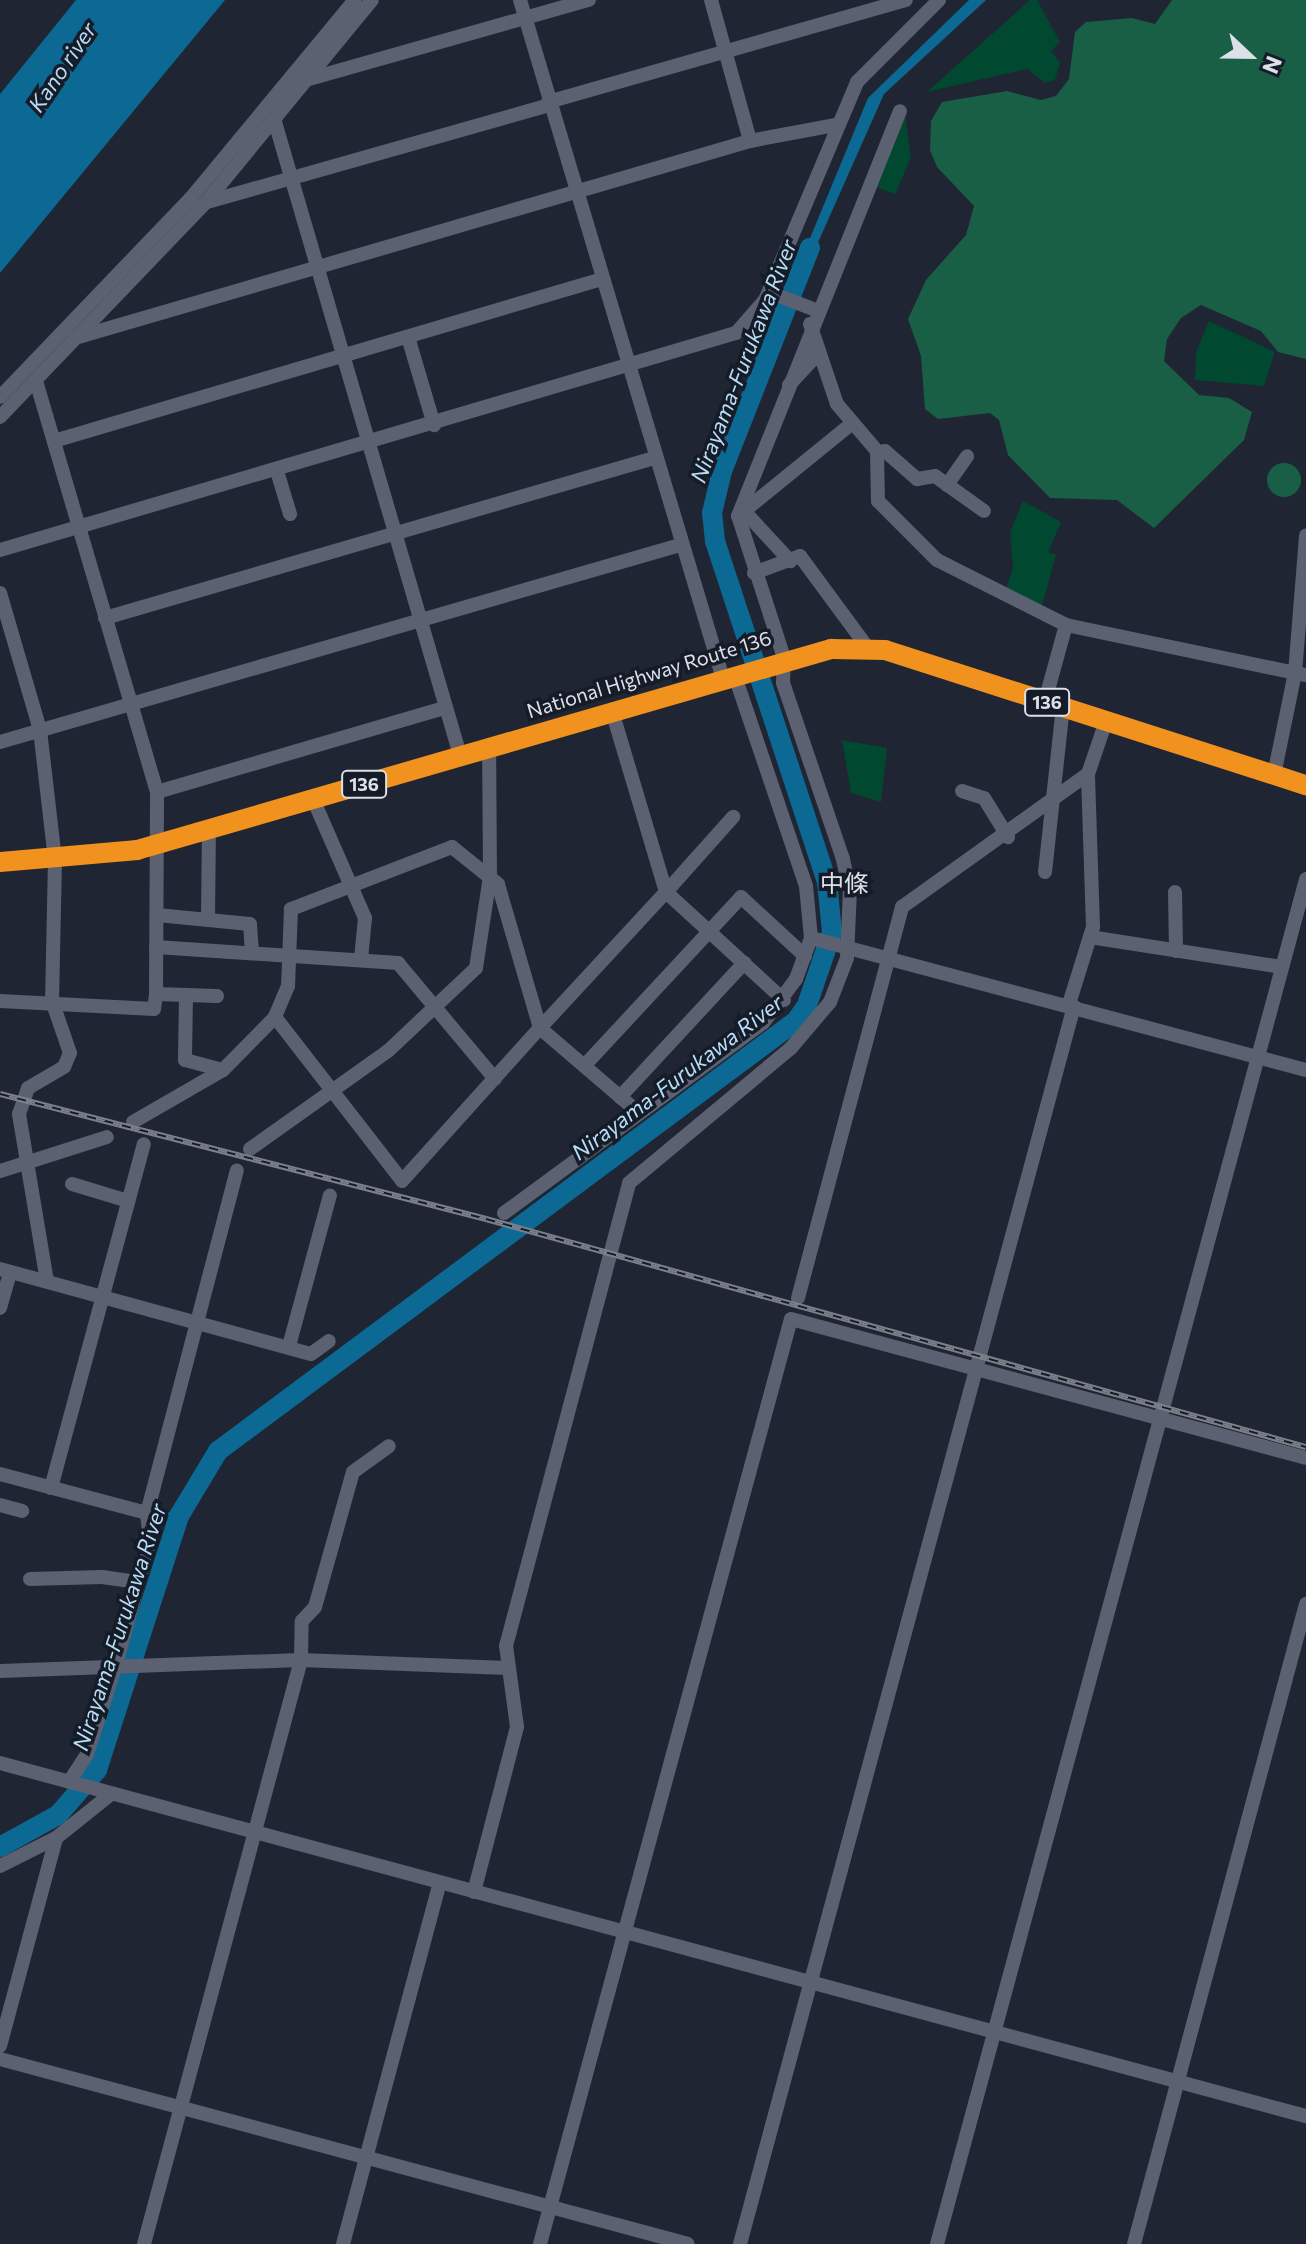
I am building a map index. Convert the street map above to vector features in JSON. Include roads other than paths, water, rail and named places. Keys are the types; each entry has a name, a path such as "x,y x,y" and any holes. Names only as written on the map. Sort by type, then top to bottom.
{"highway":[{"name":"National Highway Route 136","path":"0,862 55,859 158,844 779,661 867,647 1306,785"}],"street":[{"path":"0,397 191,198 355,0"},
{"path":"0,417 206,202 275,122 372,0"},
{"path":"504,1213 763,1023 784,1000 812,938 806,886 734,676 680,545 520,0"},
{"path":"308,79 589,0"},
{"path":"711,0 750,141"},
{"path":"848,0 852,16"},
{"path":"206,202 906,0"},
{"path":"0,550 368,445 736,333 769,292 835,125 867,70 939,0"},
{"path":"474,1892 517,1727 506,1646 629,1183 812,1026 830,1002 847,945 850,890 781,678 742,514 812,314 900,111"},
{"path":"275,122 460,755"},
{"path":"75,338 750,141 835,125"},
{"path":"54,441 602,279"},
{"path":"769,292 812,314"},
{"path":"812,314 817,355 850,425 877,453 875,495 900,528 951,569 1066,625 1300,674"},
{"path":"408,337 434,425"},
{"path":"783,391 817,355"},
{"path":"0,1001 52,1001 154,1009 156,994 157,792 36,380"},
{"path":"742,514 850,425"},
{"path":"877,453 885,451 917,479 932,475 984,511"},
{"path":"947,485 967,456"},
{"path":"105,618 654,458"},
{"path":"277,471 290,514"},
{"path":"742,514 790,561"},
{"path":"1274,775 1300,674 1306,535"},
{"path":"0,742 680,545"},
{"path":"754,573 800,556 867,647"},
{"path":"0,593 40,730 55,859 52,1001 69,1063 28,1088 22,1100 18,1125 47,1281"},
{"path":"1045,872 1054,704 1066,625"},
{"path":"157,792 445,708"},
{"path":"612,711 666,892 784,1000"},
{"path":"740,2244 1090,937 1088,774 1106,721"},
{"path":"250,1149 388,1051 476,968 490,876 489,747"},
{"path":"798,1298 902,907 1008,837 1050,799 1088,774"},
{"path":"962,791 984,798 1008,837"},
{"path":"313,799 366,922 361,959"},
{"path":"275,1017 402,1181 733,817"},
{"path":"208,919 209,829"},
{"path":"133,1122 223,1070 275,1017 287,993 291,909 354,889 450,846 490,876 540,1028 639,1113"},
{"path":"937,2244 1306,879"},
{"path":"1175,892 1176,951"},
{"path":"585,1065 741,897 805,956"},
{"path":"157,915 251,924 252,952"},
{"path":"1090,937 1281,967"},
{"path":"812,938 889,956 1306,1070"},
{"path":"156,947 398,963 495,1079"},
{"path":"620,1097 744,963"},
{"path":"156,994 217,996"},
{"path":"186,995 185,1060 223,1070"},
{"path":"0,1171 25,1166 107,1137"},
{"path":"51,1488 144,1144"},
{"path":"72,1782 91,1743 118,1665 150,1539 147,1513 237,1171"},
{"path":"72,1184 128,1201"},
{"path":"289,1346 330,1195"},
{"path":"0,1308 5,1270 311,1354 329,1341"},
{"path":"540,2244 791,1319 1306,1458"},
{"path":"144,2244 301,1660 302,1621 315,1607 353,1472 389,1446"},
{"path":"0,1474 147,1513"},
{"path":"0,1505 22,1511"},
{"path":"30,1579 137,1582"},
{"path":"1134,2244 1306,1604"},
{"path":"0,1671 301,1660 507,1668"},
{"path":"0,1763 1306,2116"},
{"path":"0,1866 56,1838 108,1793"},
{"path":"0,2046 56,1838"},
{"path":"343,2244 440,1883"},
{"path":"0,2059 688,2244"}],"water":[{"name":"Kano river","path":"76,0 225,0 0,273 0,94"},
{"path":"969,0 986,0 884,94 804,274 796,272 868,98"}],"waterway":[{"name":"Nirayama-Furukawa River","path":"0,1847 58,1815 97,1770 179,1516 218,1451 796,1021 807,1005 832,932 827,882 715,541 712,513 722,471 810,248"},
{"path":"165,1512 179,1516"}],"railway":[{"path":"0,1094 486,1219 1306,1447"}],"district":[{"name":"中條","path":"844,883"}]}
